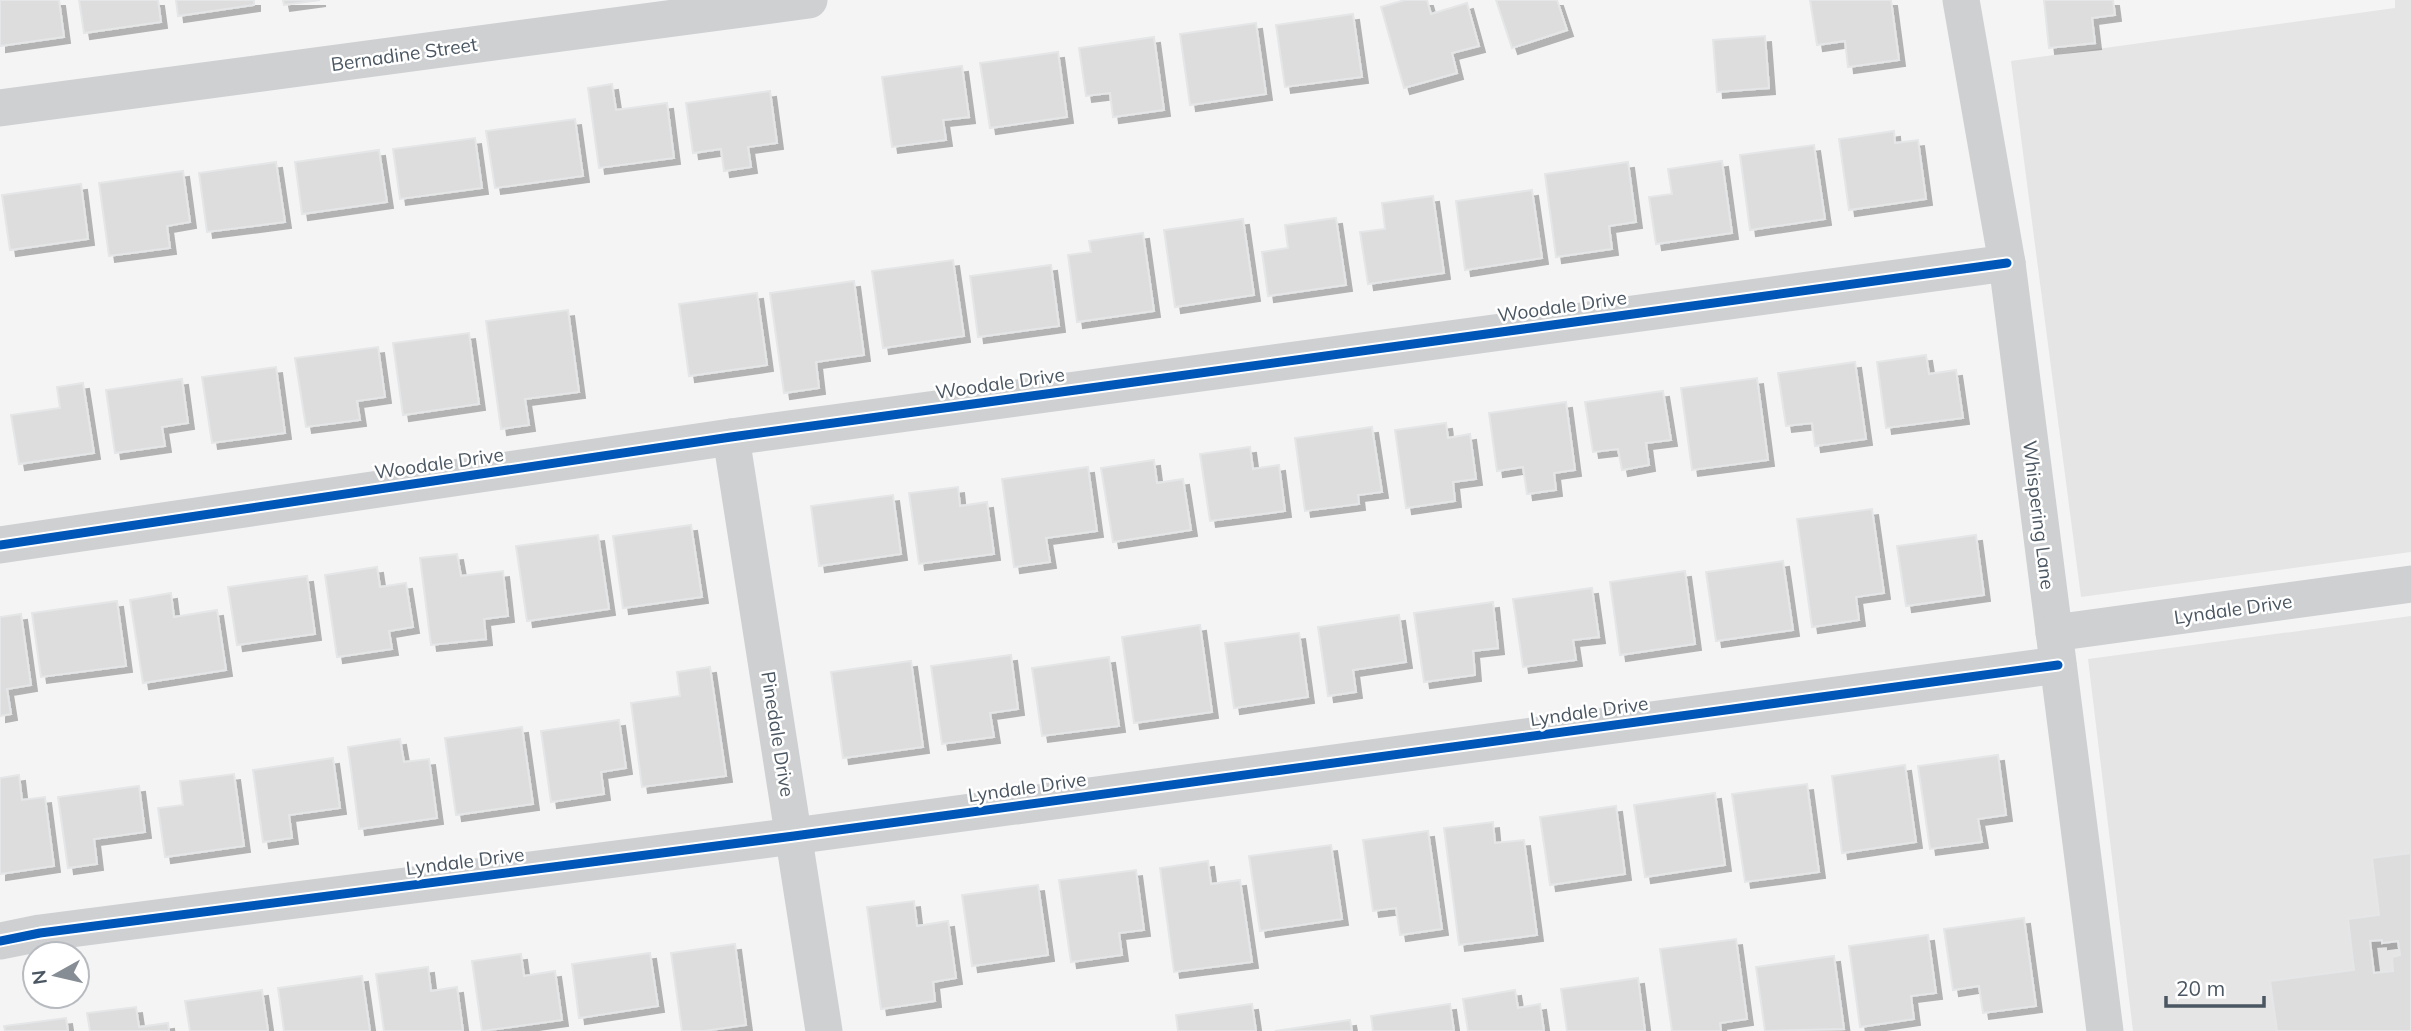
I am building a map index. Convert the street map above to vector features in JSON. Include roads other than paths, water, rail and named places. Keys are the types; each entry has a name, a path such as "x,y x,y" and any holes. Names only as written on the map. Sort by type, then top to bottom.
{"street":[{"name":"Bernadine Street","path":"0,108 808,0"},
{"name":"Whispering Lane","path":"1961,0 2007,263 2105,1031"},
{"name":"Woodale Drive","path":"0,545 731,437 2007,263"},
{"name":"Pinedale Drive","path":"731,437 824,1031"},
{"name":"Lyndale Drive","path":"0,942 68,930 794,836 2056,649 2411,584"}]}
